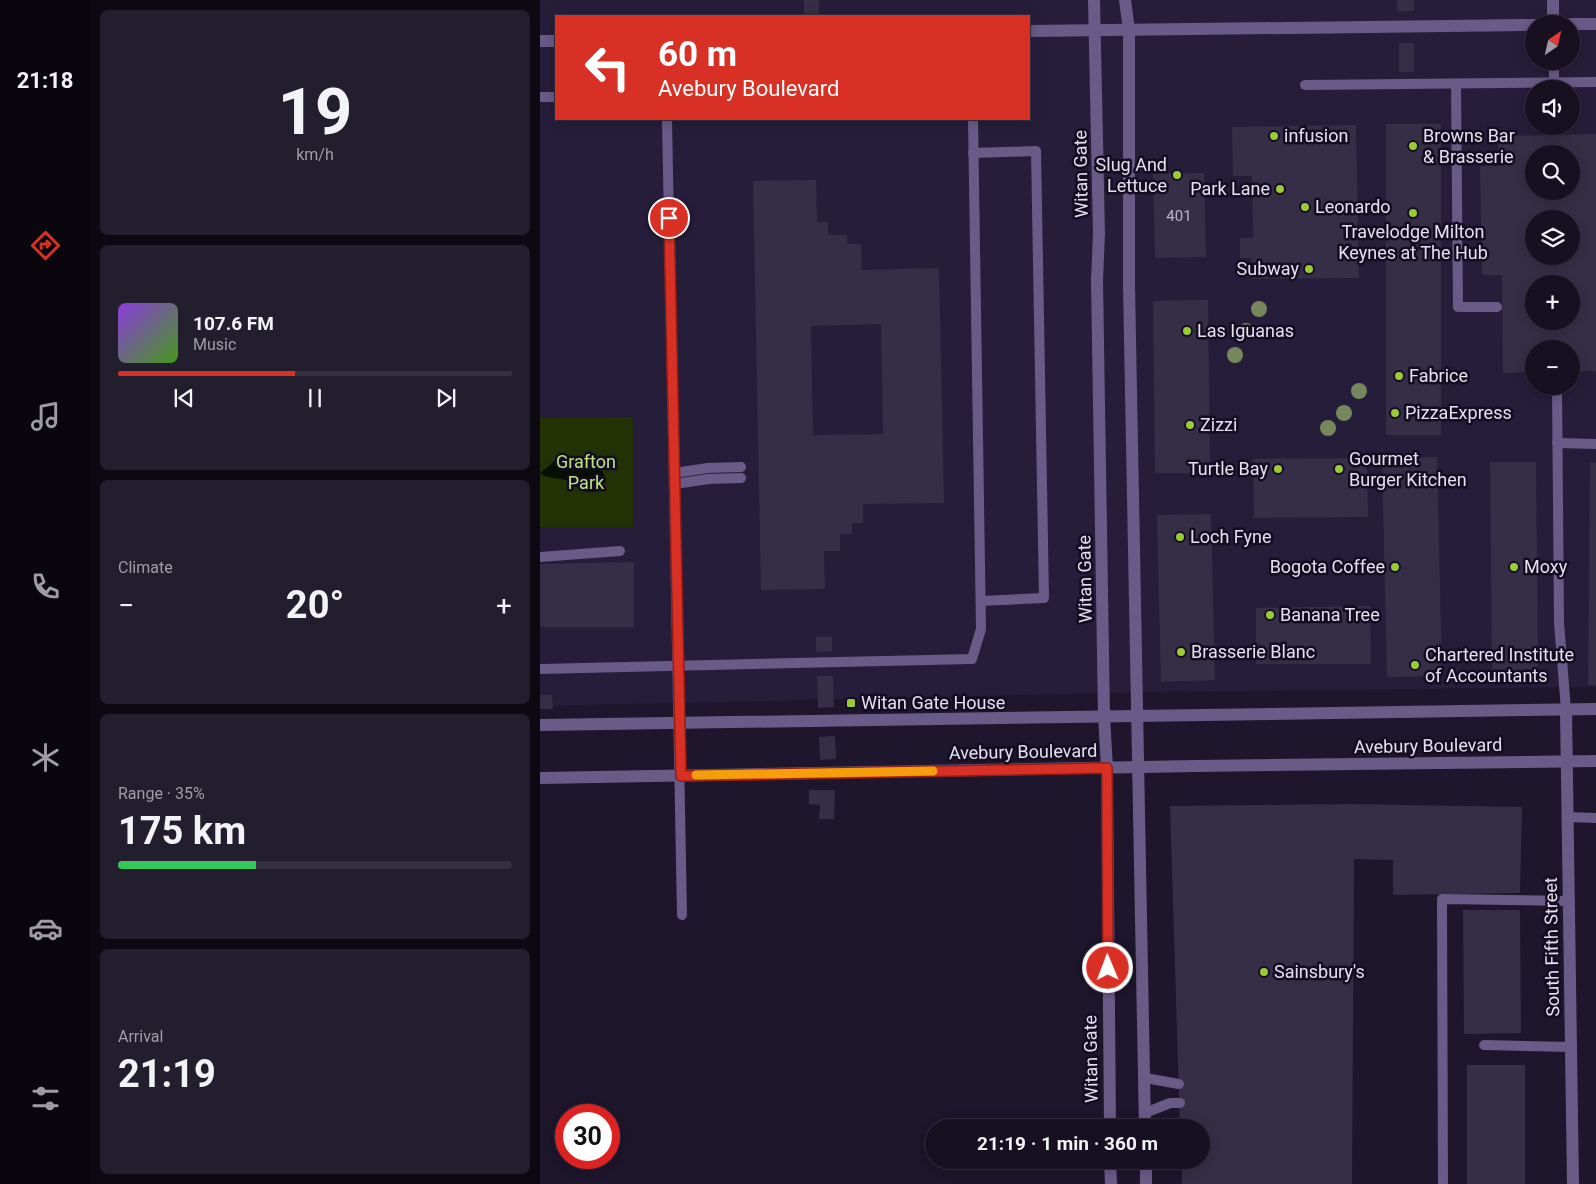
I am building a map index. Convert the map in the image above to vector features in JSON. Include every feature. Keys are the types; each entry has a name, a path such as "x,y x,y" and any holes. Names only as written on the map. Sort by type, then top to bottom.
{"street":[{"name":"Witan Gate","path":"1094,0 1100,234 1097,280 1104,716 1107,768 1110,1119"},
{"path":"1125,0 1129,30 1129,286 1137,716 1140,768 1145,1119"},
{"path":"1553,0 1554,15"},
{"path":"1580,24 1596,24"},
{"path":"1030,31 1525,25"},
{"path":"540,41 555,41"},
{"name":"Avebury Boulevard","path":"540,725 1596,709"},
{"name":"South Fifth Street","path":"1566,710 1573,1184"},
{"name":"Avebury Boulevard","path":"540,778 1596,761"},
{"path":"1110,1169 1111,1184"},
{"path":"1146,1169 1146,1184"}],"lane":[{"path":"1580,82 1596,82"},
{"path":"1305,86 1525,83"},
{"path":"1456,84 1458,307 1497,307"},
{"path":"540,97 555,97"},
{"path":"667,120 681,776 682,915"},
{"path":"540,669 972,659 981,629 973,120"},
{"path":"973,153 1036,151 1044,598 981,601"},
{"path":"1556,395 1559,622 1566,710"},
{"path":"1557,445 1596,444"},
{"path":"674,473 708,468 741,467"},
{"path":"675,484 708,479 741,478"},
{"path":"540,557 620,551"},
{"path":"1568,817 1596,818"},
{"path":"1444,1184 1442,899 1569,901"},
{"path":"1484,1045 1571,1047"},
{"path":"1145,1078 1179,1084"},
{"path":"1145,1112 1170,1103 1180,1102"}],"shaded area":[{"path":"540,0 1596,0 1596,687 1152,692 540,706"},
{"path":"580,457 598,464 602,470 606,481 597,491 586,492 571,482 547,477 540,473 558,460"}],"green space":[{"name":"Grafton Park","path":"633,417 633,527 540,527 540,418"}],"building":[{"path":"804,0 819,0 819,15 804,15"},
{"path":"1397,0 1414,0 1414,11 1397,11"},
{"path":"1399,43 1414,43 1414,72 1399,72"},
{"path":"1386,124 1441,124 1441,435 1386,435"},
{"name":"Leonardo","path":"1356,125 1359,278 1252,279 1251,258 1240,258 1240,238 1253,238 1252,176 1233,176 1232,127"},
{"path":"1596,134 1596,371 1580,371 1580,340 1525,340 1525,372 1503,373 1502,275 1482,275 1480,166 1499,166 1498,136"},
{"path":"1204,173 1206,257 1155,258 1153,174"},
{"path":"816,180 817,222 828,222 828,235 847,235 847,244 861,244 862,270 939,268 944,503 863,504 863,523 852,523 852,534 840,534 840,551 824,551 825,589 761,590 753,181","holes":["881,324 883,434 813,435 811,326"]},
{"path":"1208,300 1210,473 1155,473 1153,301"},
{"path":"1437,457 1442,676 1387,677 1382,458"},
{"path":"1367,458 1368,517 1254,518 1253,459"},
{"name":"Moxy","path":"1490,462 1536,462 1538,671 1492,671"},
{"path":"1590,462 1596,463 1596,685 1588,685"},
{"path":"1211,514 1215,680 1161,682 1157,515"},
{"path":"634,562 634,627 540,627 540,564"},
{"path":"1370,606 1371,664 1256,664 1256,608"},
{"path":"816,637 832,637 832,651 816,652"},
{"path":"817,676 833,676 834,707 818,708"},
{"path":"540,695 552,695 553,709 540,709"},
{"path":"835,736 836,759 820,760 819,737"},
{"path":"809,790 835,790 834,819 819,819 820,805 809,804"},
{"name":"Sainsbury's","path":"1349,804 1522,807 1520,893 1393,895 1393,860 1354,859 1352,1184 1182,1184 1182,1169 1210,1169 1210,1119 1180,1119 1170,806"},
{"path":"1463,910 1520,910 1521,1033 1464,1034"},
{"path":"1467,1065 1525,1065 1525,1184 1467,1184"}],"slow traffic":[{"path":"696,775 933,771"}],"place":[{"name":"infusion","path":"1274,136"},
{"name":"Browns Bar & Brasserie","path":"1413,146"},
{"name":"Slug And Lettuce","path":"1177,175"},
{"name":"Park Lane","path":"1280,189"},
{"name":"Leonardo","path":"1305,207"},
{"name":"Travelodge Milton Keynes at The Hub","path":"1413,213"},
{"name":"Subway","path":"1309,269"},
{"name":"Las Iguanas","path":"1187,331"},
{"name":"Fabrice","path":"1399,376"},
{"name":"PizzaExpress","path":"1395,413"},
{"name":"Zizzi","path":"1190,425"},
{"name":"Turtle Bay","path":"1278,469"},
{"name":"Gourmet Burger Kitchen","path":"1339,469"},
{"name":"Loch Fyne","path":"1180,537"},
{"name":"Bogota Coffee","path":"1395,567"},
{"name":"Moxy","path":"1514,567"},
{"name":"Banana Tree","path":"1270,615"},
{"name":"Brasserie Blanc","path":"1181,652"},
{"name":"Chartered Institute of Accountants","path":"1415,665"},
{"name":"Witan Gate House","path":"851,703"},
{"name":"Sainsbury's","path":"1264,972"}],"route":[{"path":"669,218 681,776 1107,768 1108,968"}]}
